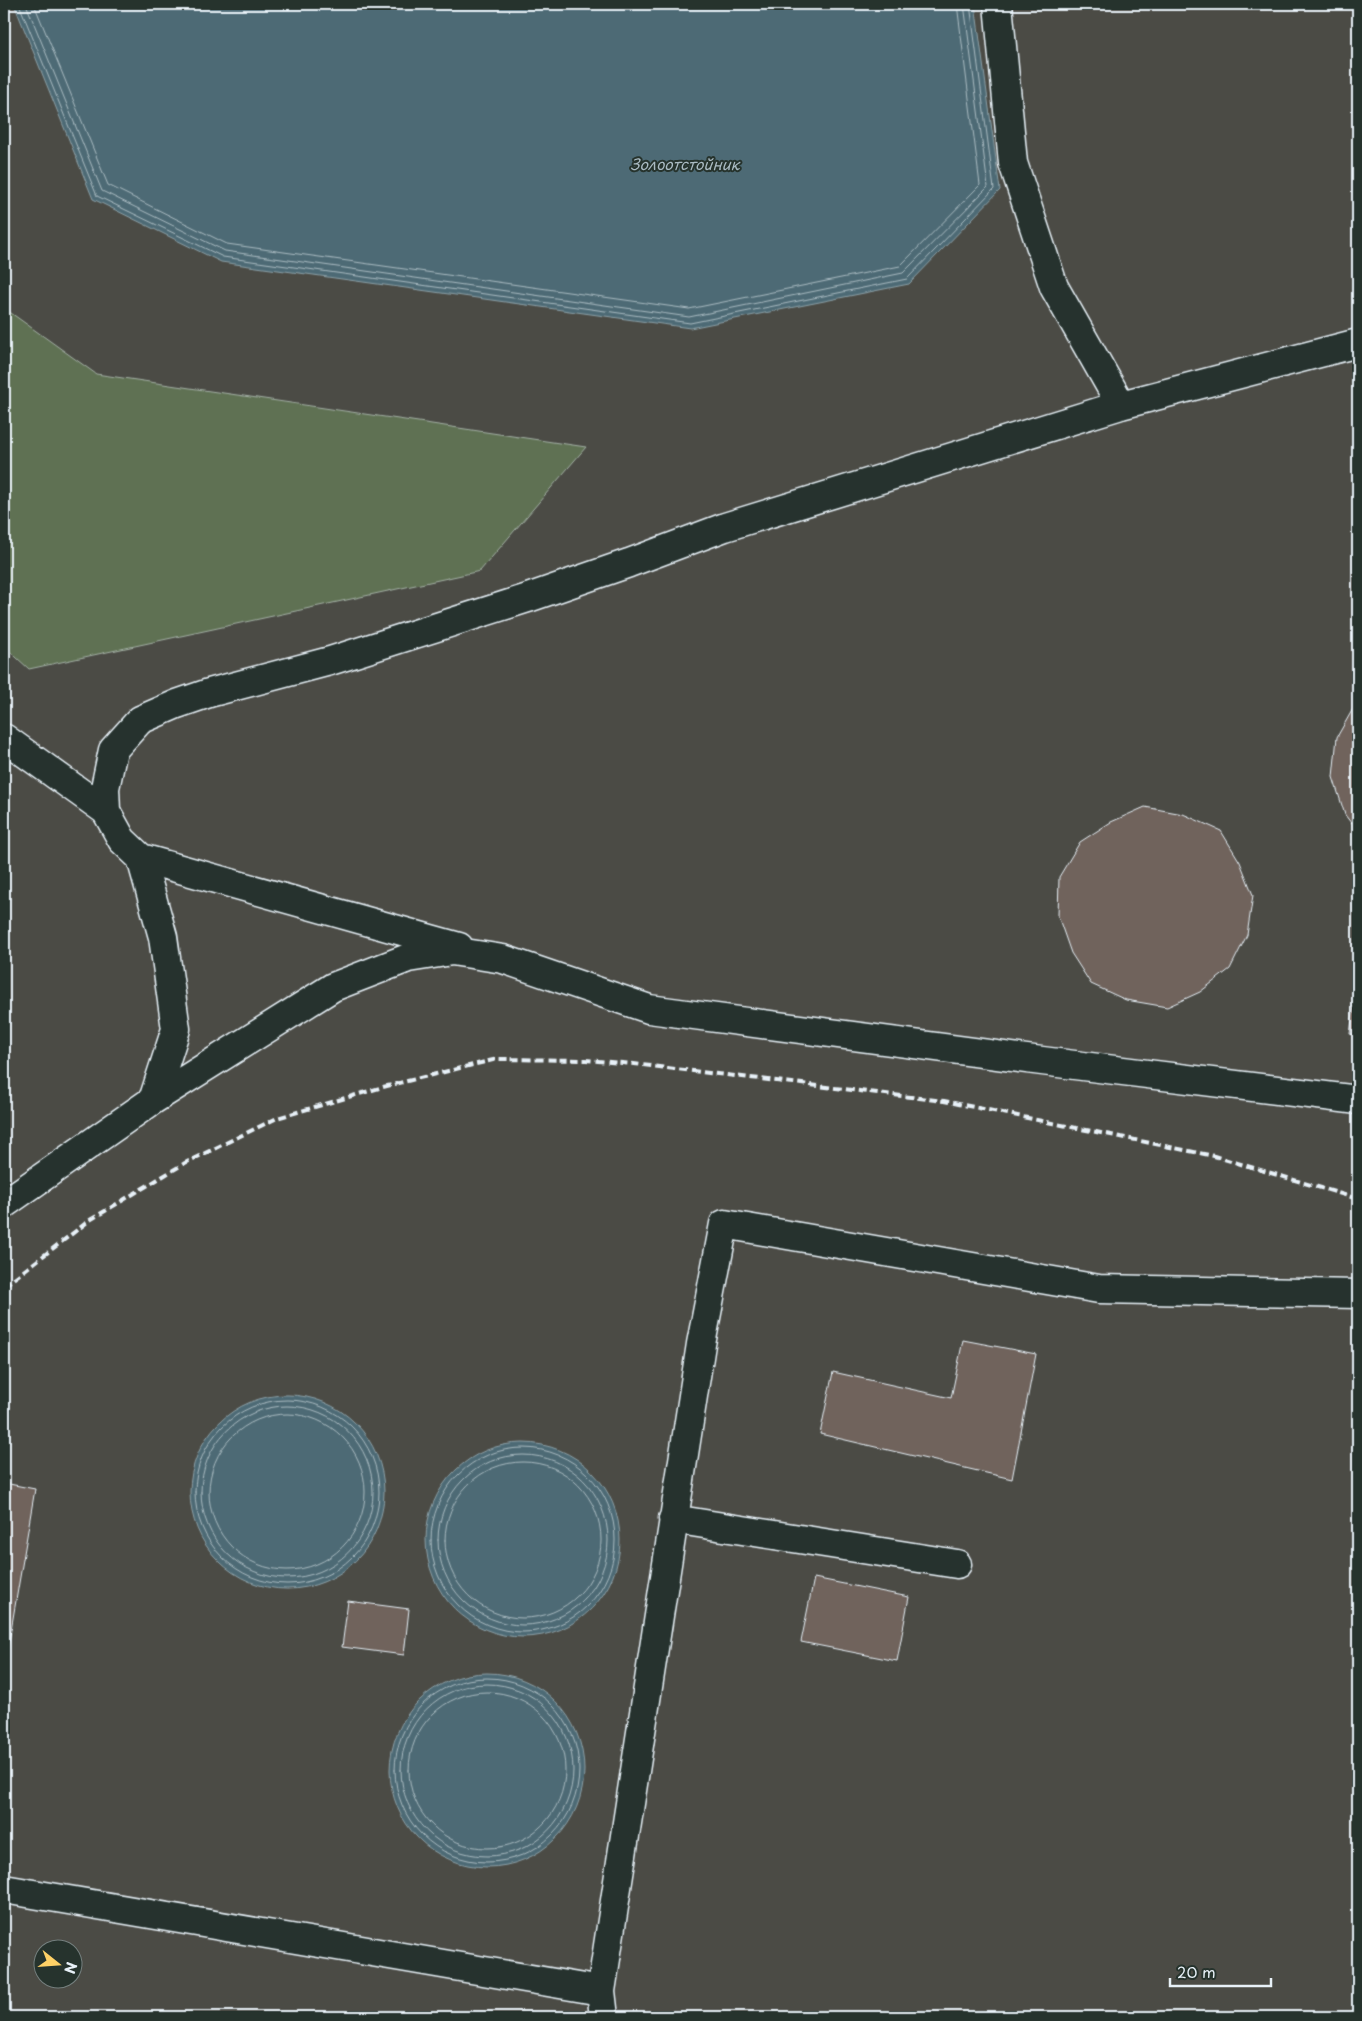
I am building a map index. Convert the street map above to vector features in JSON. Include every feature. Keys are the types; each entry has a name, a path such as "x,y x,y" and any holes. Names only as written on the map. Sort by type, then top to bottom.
{"lane":[{"path":"998,4 1014,163 1054,287 1121,406"},
{"path":"106,811 105,788 114,750 140,720 178,704 251,681 330,661 528,598 725,527 1121,406 1358,343"},
{"path":"4,738 106,811 122,840 141,858 503,960 650,1009 1032,1060 1358,1100"},
{"path":"141,858 163,937 176,1029 153,1100"},
{"path":"4,1204 153,1100 333,987 408,958 452,951 503,960"},
{"path":"4,1889 603,2004 673,1520 701,1344 724,1224 1098,1289 1358,1294"},
{"path":"673,1520 957,1564"}],"shaded area":[{"path":"4,4 1358,4 1358,2017 4,2017"}],"green space":[{"path":"4,308 96,374 586,447 480,571 29,669 4,646"}],"water":[{"name":"Золоотстойник","path":"14,4 975,4 1000,190 909,284 690,328 221,262 93,199"},
{"path":"277,1395 297,1395 333,1406 356,1423 368,1438 377,1455 384,1482 384,1502 377,1529 368,1546 356,1561 341,1573 324,1582 297,1589 277,1589 241,1578 225,1567 212,1554 201,1538 194,1520 190,1502 190,1482 201,1446 212,1430 225,1417 241,1406 259,1399"},
{"path":"523,1443 542,1445 569,1455 584,1465 598,1479 612,1503 618,1521 620,1540 618,1559 608,1586 598,1601 584,1615 560,1629 542,1635 523,1637 504,1635 477,1625 462,1615 448,1601 434,1577 428,1559 426,1540 428,1521 438,1494 448,1479 462,1465 486,1451 504,1445"},
{"path":"477,1673 497,1673 533,1684 556,1701 568,1716 577,1733 584,1760 584,1780 577,1807 568,1824 556,1839 541,1851 524,1860 497,1867 477,1867 441,1856 425,1845 412,1832 401,1816 394,1798 390,1780 390,1760 401,1724 412,1708 425,1695 441,1684 459,1677"}],"building":[{"path":"1358,700 1358,832 1345,815 1333,777 1337,737"},
{"path":"1145,807 1183,814 1221,831 1240,862 1253,895 1247,935 1230,969 1200,992 1167,1007 1126,1000 1091,984 1071,953 1058,916 1059,877 1080,842 1111,822"},
{"path":"1358,976 1358,1035 1350,1034"},
{"path":"963,1340 1036,1354 1012,1479 820,1434 833,1372 951,1398"},
{"path":"4,1483 35,1489 4,1671"},
{"path":"814,1578 909,1597 897,1661 801,1642"},
{"path":"348,1601 409,1609 404,1655 342,1647"}],"railway":[{"path":"4,1286 90,1220 185,1163 277,1118 383,1087 497,1059 586,1060 634,1064 944,1101 1214,1156 1358,1199"}]}
